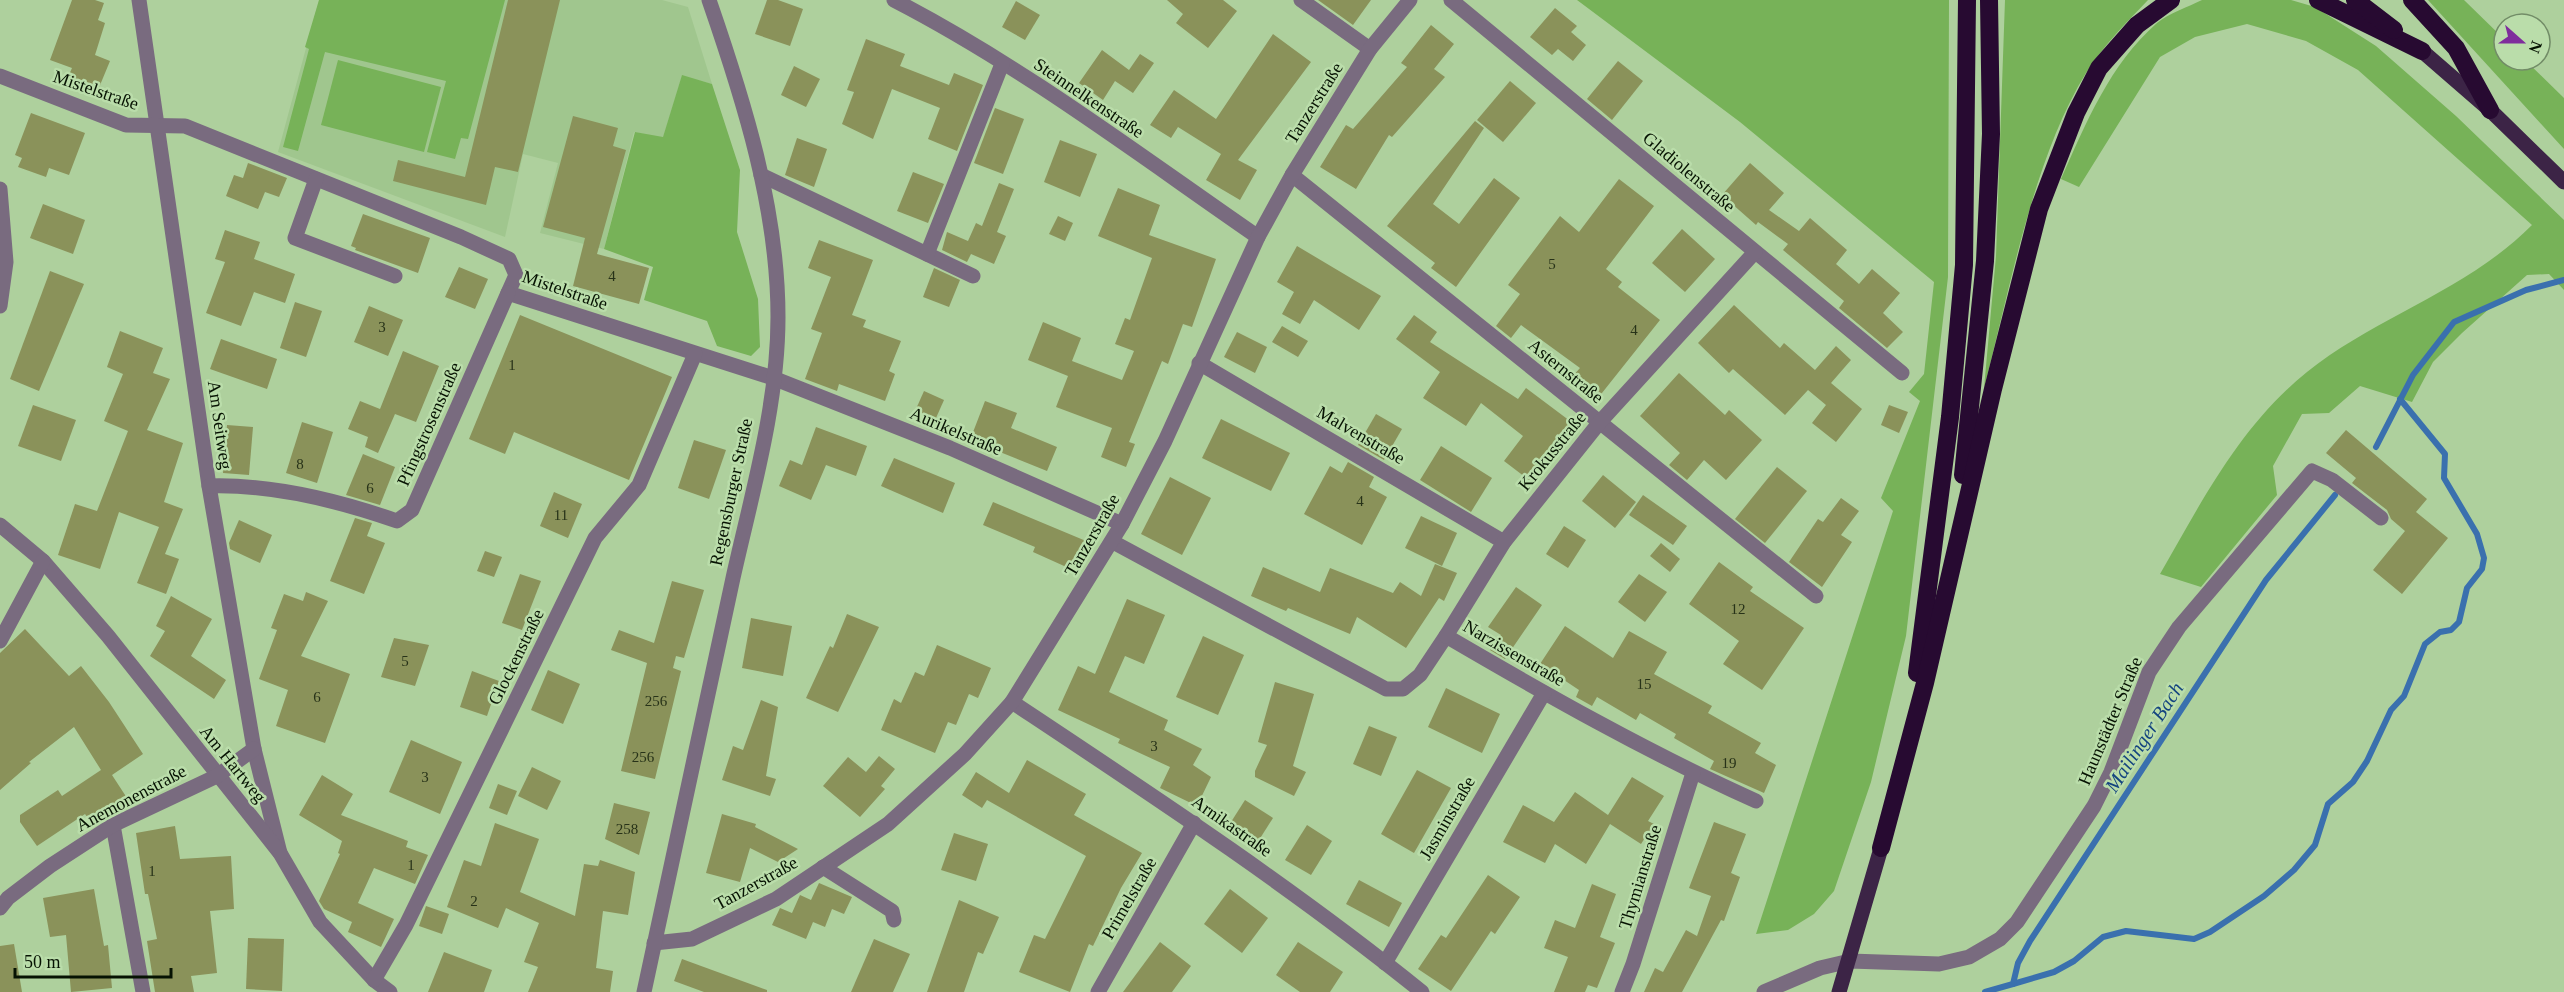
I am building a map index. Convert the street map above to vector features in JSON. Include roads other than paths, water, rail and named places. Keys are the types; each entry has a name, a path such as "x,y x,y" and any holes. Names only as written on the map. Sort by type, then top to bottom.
{"highway":[{"path":"1896,786 1932,571 1964,265 1967,0"},
{"path":"1950,578 1970,415 1985,261 1991,134 1989,0"},
{"path":"1881,848 1925,683 1993,389 2043,198 2076,113 2099,68 2137,25 2171,0"},
{"path":"2318,0 2422,51"},
{"path":"2355,0 2422,51"},
{"path":"2412,0 2456,48 2490,110"}],"main road":[{"path":"2422,51 2490,110 2564,182"},
{"path":"1839,992 1850,961 1881,848"}],"street":[{"name":"Am Seitweg","path":"139,0 209,486 254,750 280,853"},
{"name":"Regensburger Straße","path":"644,992 765,430 773,378 778,318 773,237 761,175 726,48 709,0"},
{"name":"Steinnelkenstraße","path":"894,0 941,25 1002,63 1088,119 1258,237"},
{"path":"1301,0 1370,49"},
{"name":"Tanzerstraße","path":"654,943 692,939 776,899 888,824 965,754 1012,702 1113,542 1165,441 1258,237 1292,175 1370,49 1410,0"},
{"name":"Gladiolenstraße","path":"1451,0 1902,373"},
{"path":"927,254 1002,63"},
{"name":"Mistelstraße","path":"0,76 126,125 184,126 509,259 516,274 508,293 773,378"},
{"path":"761,175 973,276"},
{"name":"Asternstraße","path":"1292,175 1816,596"},
{"path":"316,179 295,238 394,276"},
{"path":"0,189 6,262 1,297"},
{"name":"Krokusstraße","path":"1446,636 1504,542 1599,423 1755,252"},
{"name":"Pfingstrosenstraße","path":"209,486 237,486 342,501 397,521 412,510 508,293"},
{"name":"Glockenstraße","path":"374,980 406,925 595,538 639,485 695,354"},
{"name":"Malvenstraße","path":"1199,363 1504,542"},
{"name":"Aurikelstraße","path":"773,378 950,448 1122,524"},
{"name":"Haunstädter Straße","path":"1850,961 1939,964 1984,949 2017,922 2094,806 2111,772 2149,672 2179,627 2312,471 2332,480 2381,518"},
{"name":"Am Hartweg","path":"0,525 43,561 108,636 280,853 320,922 374,980 390,992"},
{"name":"Narzissenstraße","path":"1113,542 1386,689 1403,689 1420,675 1446,636 1544,693 1693,773 1756,801"},
{"path":"0,642 43,561"},
{"name":"Jasminstraße","path":"1385,963 1544,693"},
{"name":"Arnikastraße","path":"1012,702 1194,823 1422,992"},
{"name":"Anemonenstraße","path":"0,908 8,898 50,866 112,825 217,776 254,750"},
{"name":"Thymianstraße","path":"1622,992 1634,964 1693,773"},
{"name":"Primelstraße","path":"1098,992 1194,823"},
{"path":"112,825 143,992"},
{"path":"823,867 892,911 894,920"},
{"path":"1764,992 1820,968 1850,961"}],"waterway":[{"name":"Mailinger Bach","path":"2376,447 2413,375 2454,322 2526,290 2564,280"},
{"path":"2013,984 2054,972 2074,961 2103,937 2126,931 2194,939 2210,932 2264,896 2294,870 2315,845 2328,804 2353,782 2367,761 2391,710 2404,696 2425,644 2440,632 2451,630 2459,622 2467,588 2482,569 2484,558 2477,534 2444,478 2445,454 2400,399"},
{"name":"Mailinger Bach","path":"1985,992 2013,984 2018,963 2030,941 2266,580 2335,495"}]}
